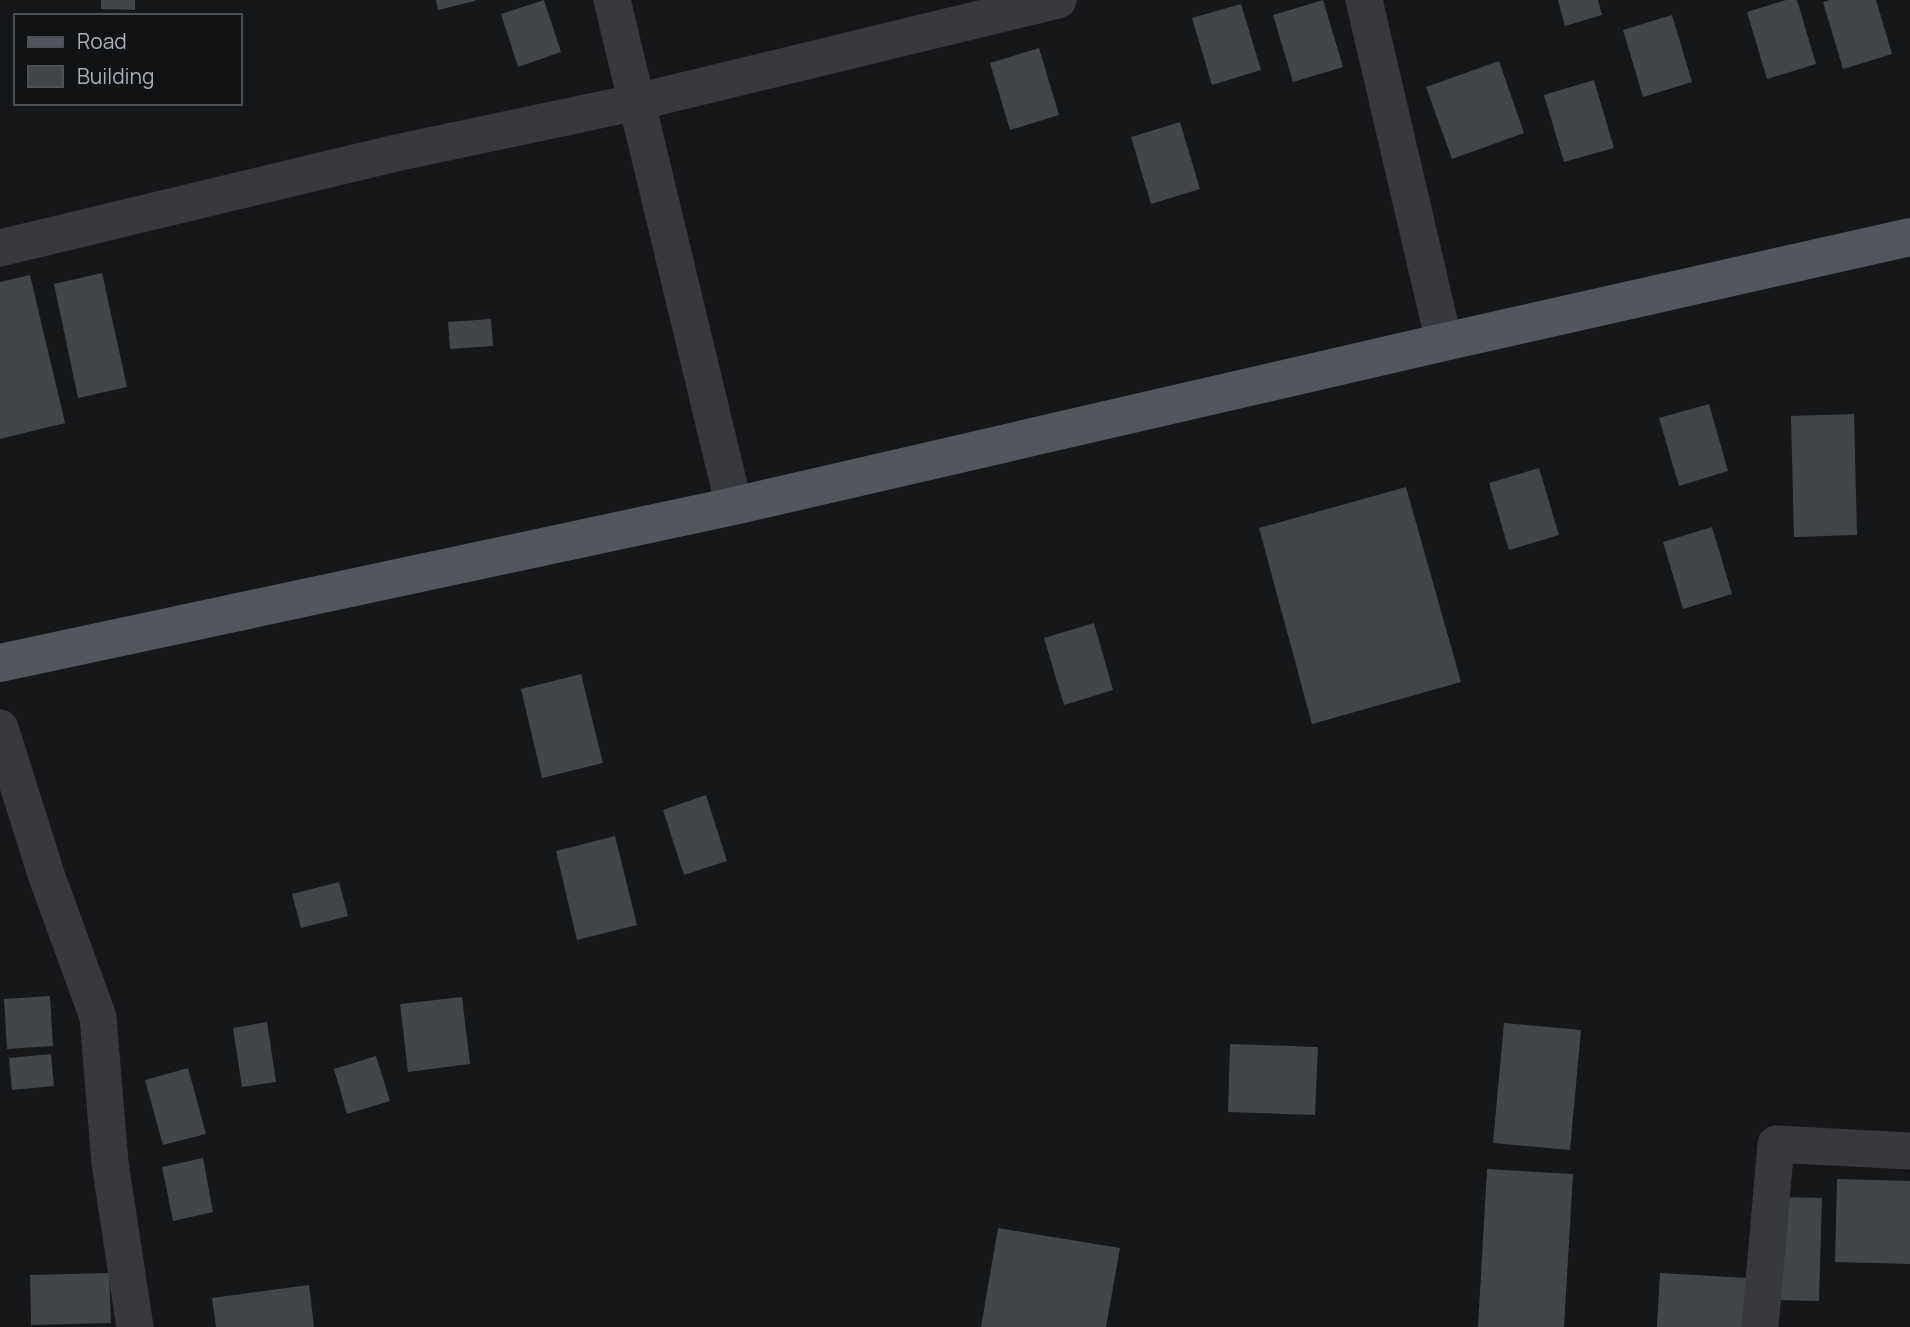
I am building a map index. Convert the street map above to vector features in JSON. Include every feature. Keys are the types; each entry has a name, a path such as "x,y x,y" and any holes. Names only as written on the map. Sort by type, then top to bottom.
{"main road":[{"path":"0,663 734,506 1910,237"}],"street":[{"path":"612,0 734,506"},
{"path":"0,248 396,153 637,102 1058,0"},
{"path":"1364,0 1444,342"},
{"path":"0,728 47,877 98,1017 110,1163 135,1327"},
{"path":"1760,1327 1776,1144 1910,1151"}],"building":[{"path":"101,0 135,0 135,10 101,9"},
{"path":"436,0 475,0 475,1 438,10"},
{"path":"544,0 561,52 518,67 501,14"},
{"path":"1323,0 1343,67 1293,82 1273,15"},
{"path":"1558,0 1598,0 1602,15 1565,26"},
{"path":"1786,0 1797,0 1816,64 1767,79 1747,12"},
{"path":"1876,0 1892,54 1843,69 1823,2"},
{"path":"1241,4 1261,70 1212,85 1192,18"},
{"path":"1672,15 1692,82 1643,97 1623,30"},
{"path":"1039,48 1059,115 1010,130 990,63"},
{"path":"1499,61 1524,133 1452,159 1426,87"},
{"path":"1594,80 1614,148 1564,162 1544,95"},
{"path":"1180,122 1200,189 1151,204 1131,137"},
{"path":"102,273 127,387 78,398 54,284"},
{"path":"30,275 65,423 0,439 0,282"},
{"path":"491,319 493,346 450,349 448,322"},
{"path":"1709,404 1728,471 1679,486 1659,418"},
{"path":"1854,414 1857,535 1794,537 1791,416"},
{"path":"1539,468 1559,535 1509,550 1489,483"},
{"path":"1406,487 1461,682 1312,724 1259,528"},
{"path":"1712,527 1732,594 1683,609 1663,542"},
{"path":"1094,623 1113,690 1064,705 1044,638"},
{"path":"581,674 603,763 542,778 521,689"},
{"path":"706,795 727,861 684,875 663,810"},
{"path":"615,836 637,925 577,940 556,851"},
{"path":"339,882 348,916 301,928 292,894"},
{"path":"50,996 53,1046 7,1049 4,999"},
{"path":"462,997 470,1064 408,1072 400,1004"},
{"path":"267,1022 276,1082 242,1087 233,1028"},
{"path":"1504,1023 1581,1030 1570,1150 1493,1143"},
{"path":"1230,1044 1318,1047 1315,1115 1228,1112"},
{"path":"51,1054 54,1086 12,1090 9,1058"},
{"path":"376,1056 390,1101 347,1114 334,1069"},
{"path":"188,1068 206,1134 163,1145 145,1080"},
{"path":"203,1158 213,1212 173,1221 162,1167"},
{"path":"1487,1169 1573,1174 1564,1327 1478,1327"},
{"path":"1837,1179 1910,1181 1910,1264 1835,1262"},
{"path":"1778,1197 1822,1198 1819,1301 1775,1300"},
{"path":"998,1228 1120,1248 1106,1327 981,1327"},
{"path":"109,1273 111,1323 31,1325 30,1275"},
{"path":"1660,1273 1748,1278 1745,1327 1657,1327"},
{"path":"309,1285 314,1327 216,1327 212,1298"}]}
